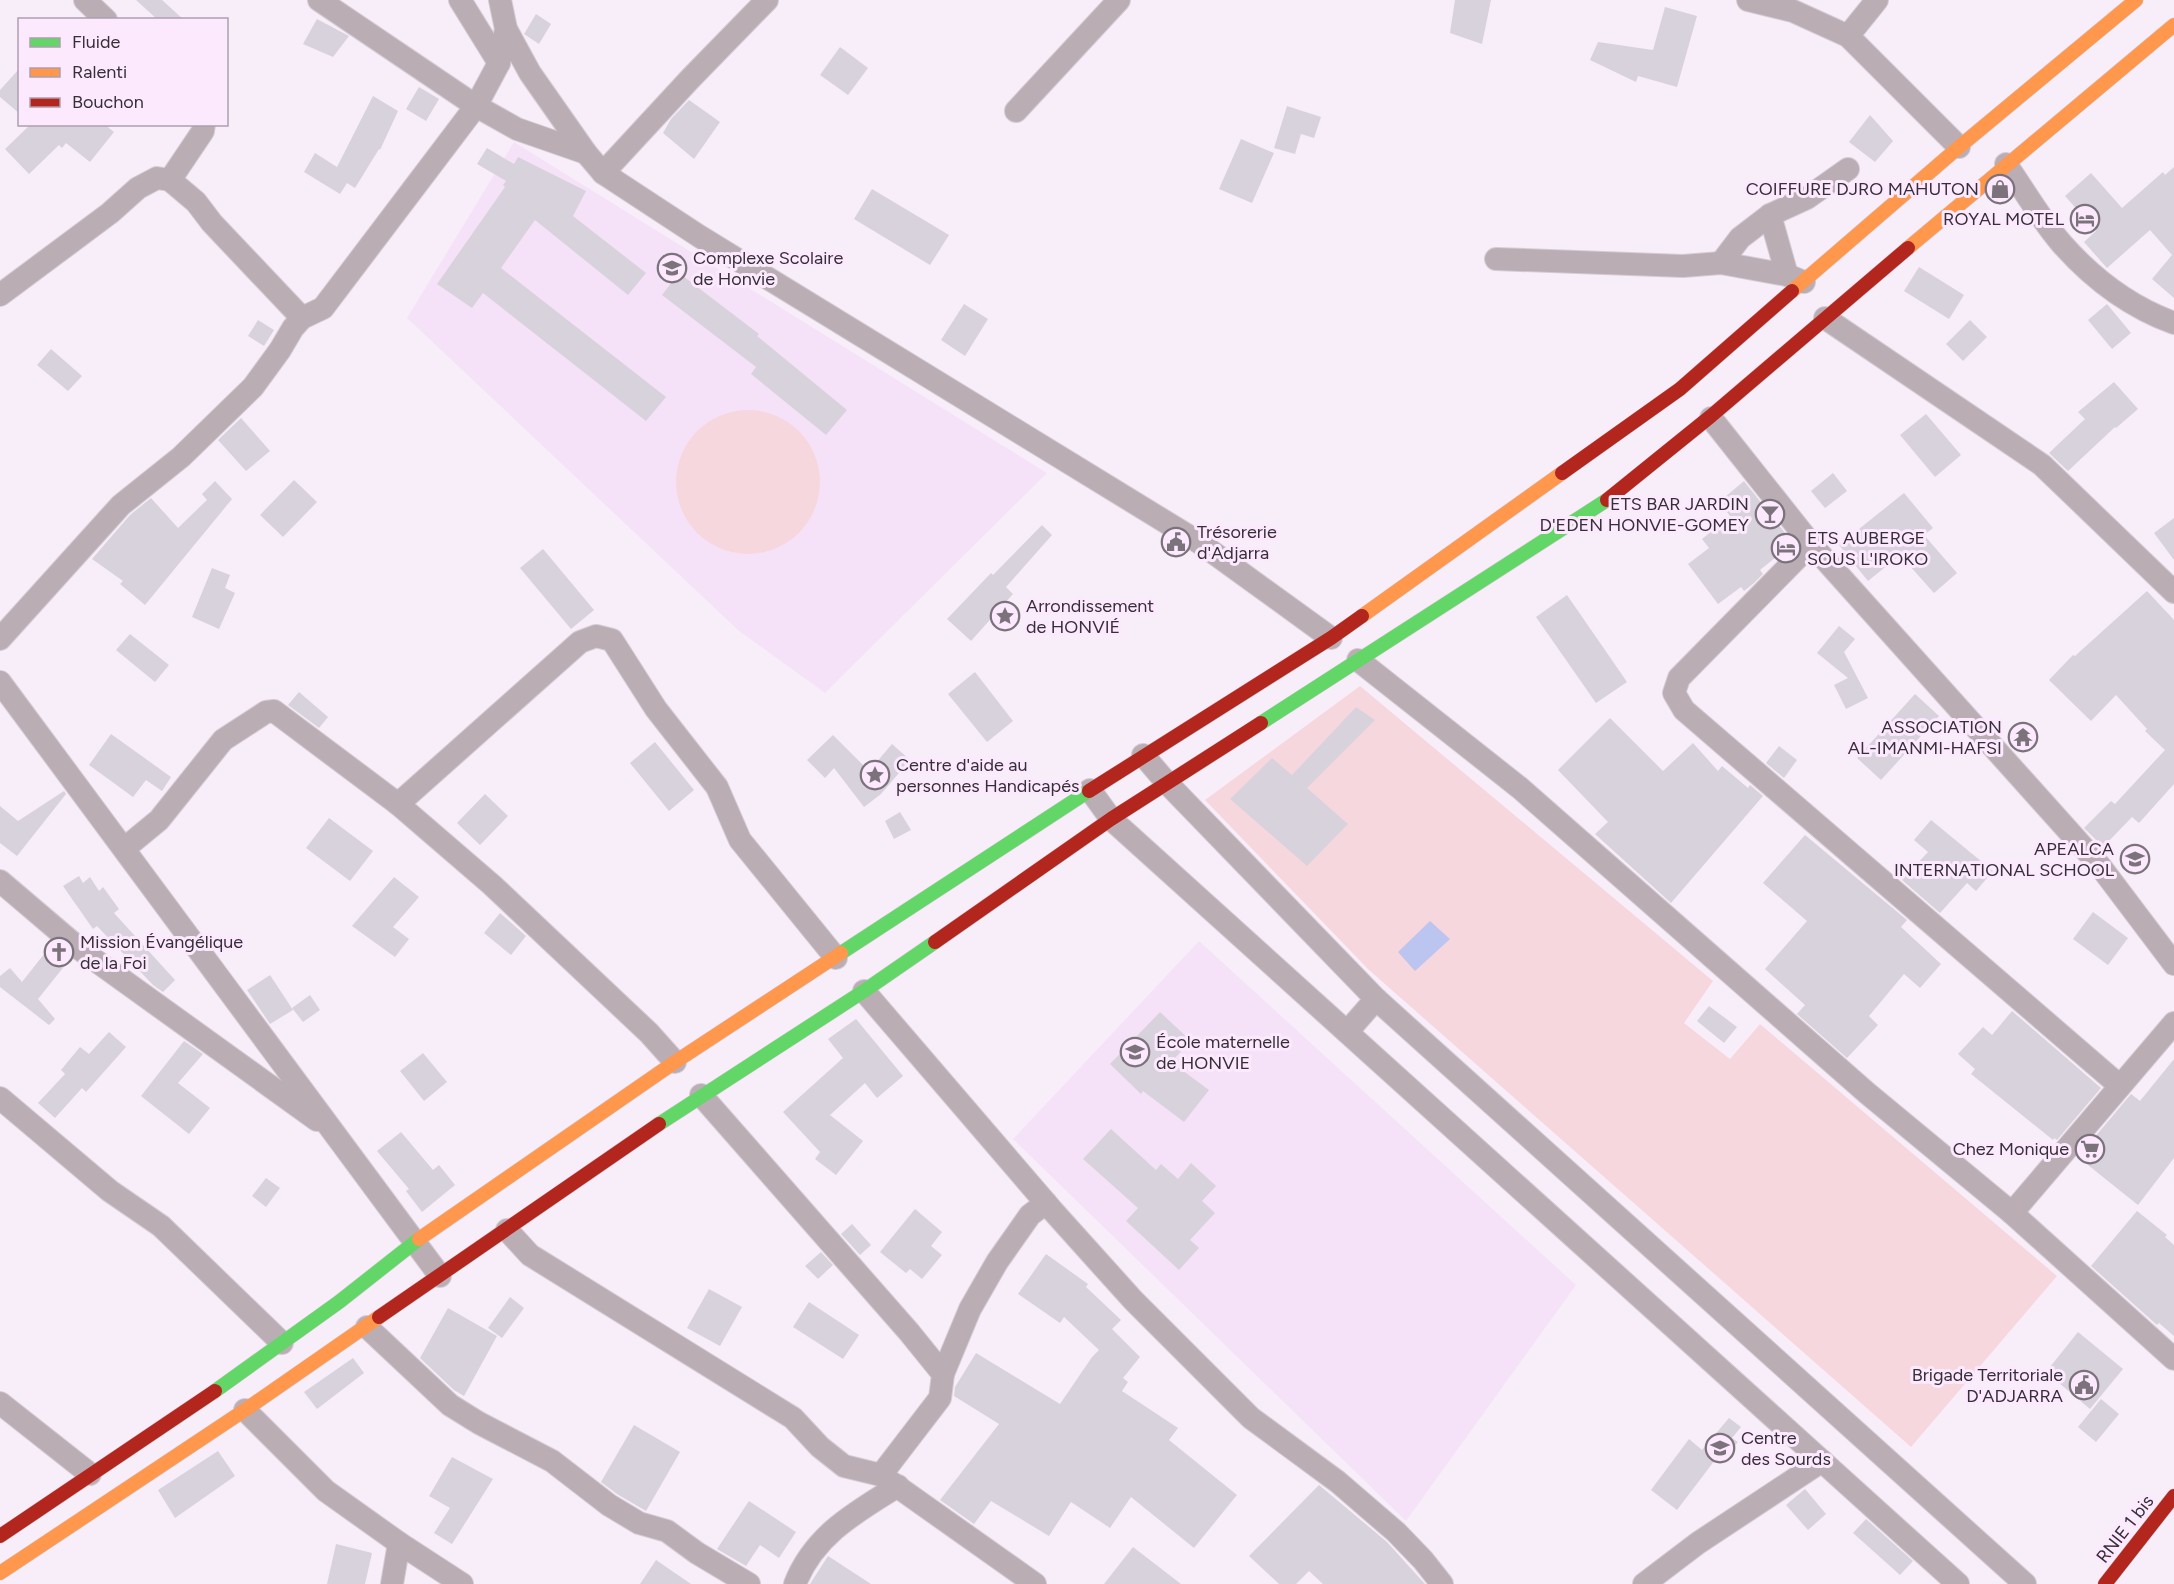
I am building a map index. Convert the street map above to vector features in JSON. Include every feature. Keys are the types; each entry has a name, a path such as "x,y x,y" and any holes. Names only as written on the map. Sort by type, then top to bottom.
{"main road":[{"path":"0,1536 222,1387 339,1302 415,1242 675,1062 1143,755 1331,638 1680,389 1796,278 2136,0"},
{"path":"0,1573 367,1327 701,1095 864,991 1111,819 1594,509 1711,418 2006,164 2174,25"},
{"name":"RNIE 1 bis","path":"2105,1584 2174,1496"}],"street":[{"path":"85,0 104,18"},
{"path":"319,0 476,106 517,129 586,153"},
{"path":"460,0 500,63"},
{"path":"501,0 506,29 530,73 586,153 603,172 699,236 1200,543 1331,638"},
{"path":"603,172 767,0"},
{"path":"1016,111 1119,0"},
{"path":"1748,0 1793,11 1848,36 1959,147"},
{"path":"1848,36 1877,0"},
{"path":"0,639 121,505 181,457 253,387 280,350 293,327 302,318 323,308 476,106 500,63 506,29"},
{"path":"170,180 203,131 204,126"},
{"path":"2006,164 2062,243 2109,288 2150,315 2174,324"},
{"path":"1721,263 1740,238 1770,215 1807,198 1848,169"},
{"path":"0,295 110,213 138,188 156,178 170,180 196,202 212,224 302,318"},
{"path":"1770,215 1796,278"},
{"path":"1496,259 1683,266 1721,263 1796,278"},
{"path":"1825,318 2042,465 2174,592"},
{"path":"1711,418 1811,544 2100,866 2174,964"},
{"path":"1811,544 1679,678 1674,693 1684,710 2120,1086"},
{"path":"398,804 580,642 596,636 612,640 656,710 717,787 740,840 836,958"},
{"path":"1358,660 1520,788 1867,1093 2012,1213 2174,1359"},
{"path":"0,682 440,1276"},
{"path":"125,848 159,820 223,740 266,712 274,711 398,804 492,885 649,1033 675,1062"},
{"path":"1143,755 1167,783 1376,999 2025,1584"},
{"path":"1090,790 1111,819 1958,1584"},
{"path":"0,881 81,950 335,1133"},
{"path":"864,991 1046,1203 1133,1300 1251,1418 1338,1482 1396,1532 1442,1584"},
{"path":"1347,1032 1376,999"},
{"path":"2012,1213 2174,1023"},
{"path":"701,1095 909,1332 943,1374"},
{"path":"0,1098 110,1191 161,1227 282,1343"},
{"path":"795,1584 802,1565 822,1540 890,1481 940,1398 943,1374 970,1309 1030,1215 1046,1203"},
{"path":"507,1230 530,1255 793,1418 820,1447 844,1466 890,1481 1035,1584"},
{"path":"367,1327 450,1405 478,1423 552,1461 609,1505 639,1523 667,1531 697,1553 749,1584"},
{"path":"0,1403 90,1474"},
{"path":"245,1410 326,1491 462,1584"},
{"path":"1644,1584 1698,1543 1822,1461"},
{"path":"392,1584 399,1543"}],"shaded area":[{"path":"514,142 1047,473 825,693 739,631 407,318"},
{"path":"748,410 762,411 776,416 799,431 814,454 819,468 819,496 814,510 799,533 776,548 762,553 748,554 734,553 720,548 697,533 682,510 677,496 676,482 677,468 682,454 697,431 720,416 734,411"},
{"path":"1360,686 1713,981 1684,1023 1730,1059 1760,1024 2057,1276 1911,1447 1369,970 1205,800"},
{"path":"1199,941 1576,1285 1406,1521 1013,1139"}],"water":[{"path":"1430,921 1450,939 1415,971 1398,952"}],"building":[{"path":"136,0 162,0 182,18 156,18"},
{"path":"1455,0 1491,0 1482,44 1450,33"},
{"path":"1665,7 1697,16 1677,87 1638,76 1636,82 1590,60 1598,42 1653,50"},
{"path":"536,14 551,24 539,44 524,34"},
{"path":"317,19 349,36 333,57 303,44"},
{"path":"840,47 868,68 848,95 820,75"},
{"path":"18,70 18,112 0,97 0,90"},
{"path":"419,87 439,99 426,121 406,109"},
{"path":"373,96 398,111 380,150 355,188 347,183 340,194 304,172 315,153 337,167"},
{"path":"689,100 720,122 694,159 663,133 671,119"},
{"path":"1287,106 1321,117 1314,138 1301,134 1295,154 1274,148"},
{"path":"1870,115 1893,141 1875,162 1849,142"},
{"path":"29,126 106,126 114,132 90,162 66,143 62,148 59,145 29,174 5,149"},
{"path":"1241,139 1274,153 1252,203 1219,189"},
{"path":"487,148 514,164 518,157 586,191 573,216 646,273 628,295 535,220 501,268 666,397 646,421 483,293 472,308 437,284 505,187 503,185 506,181 477,164"},
{"path":"2174,167 2174,298 2152,279 2172,255 2150,230 2107,268 2084,242 2096,231 2065,196 2091,173 2122,208 2163,172 2165,175"},
{"path":"872,189 949,235 930,265 854,219"},
{"path":"1919,267 1964,295 1949,319 1904,291"},
{"path":"679,273 759,334 757,336 847,410 826,435 751,374 756,367 662,295"},
{"path":"964,304 988,319 965,356 941,340"},
{"path":"2107,304 2131,333 2112,349 2088,320"},
{"path":"258,320 274,330 264,346 248,336"},
{"path":"1970,320 1987,337 1963,361 1946,344"},
{"path":"51,349 82,376 68,391 37,365"},
{"path":"2114,382 2138,409 2068,471 2049,453 2085,419 2078,412"},
{"path":"1926,414 1961,455 1935,477 1900,435"},
{"path":"241,418 270,451 246,471 218,440"},
{"path":"1833,473 1847,491 1825,508 1811,491"},
{"path":"294,480 317,502 283,537 260,515"},
{"path":"215,481 232,499 145,605 120,584 123,581 92,559 130,515 151,498 178,528 207,500 202,494"},
{"path":"1744,481 1793,543 1760,570 1763,574 1754,583 1744,591 1741,587 1718,604 1688,564 1709,548 1702,539 1730,516 1719,502"},
{"path":"1904,493 1933,528 1924,535 1957,573 1934,593 1900,555 1868,581 1839,545"},
{"path":"2174,518 2174,560 2154,533"},
{"path":"1042,525 1052,535 1006,587 1013,594 971,641 947,619"},
{"path":"543,549 594,610 571,629 520,568"},
{"path":"212,568 230,575 225,588 235,593 219,629 192,617"},
{"path":"2147,591 2174,620 2174,784 2139,823 2132,817 2103,847 2084,828 2111,801 2115,804 2165,750 2145,731 2147,729 2116,695 2091,721 2049,680 2073,655 2075,656"},
{"path":"1567,595 1627,682 1596,703 1536,617"},
{"path":"1839,626 1855,639 1844,652 1868,698 1846,709 1834,685 1848,678 1817,653"},
{"path":"130,634 169,665 155,682 116,650"},
{"path":"975,672 1013,721 987,742 948,694"},
{"path":"299,692 328,717 319,728 288,705"},
{"path":"1915,694 1939,716 1881,780 1857,758"},
{"path":"1356,707 1375,720 1307,788 1348,824 1307,866 1230,799 1272,758 1292,775"},
{"path":"1610,718 1663,771 1693,743 1718,771 1722,766 1748,788 1750,785 1763,796 1671,903 1595,834 1608,822 1558,770"},
{"path":"111,734 171,777 162,791 146,780 133,797 89,765"},
{"path":"833,735 869,771 892,744 910,760 881,794 864,807 834,768 825,778 807,760"},
{"path":"655,742 694,790 669,811 630,763"},
{"path":"1779,746 1797,760 1784,778 1766,763"},
{"path":"64,791 66,794 17,856 0,843 0,806 18,821"},
{"path":"485,794 508,816 480,845 457,823"},
{"path":"900,812 911,830 894,839 885,821"},
{"path":"329,818 373,851 350,881 306,848"},
{"path":"1931,820 1993,871 1976,891 1967,883 1940,913 1902,880 1928,852 1914,840"},
{"path":"1805,835 1907,920 1901,927 1941,964 1920,988 1904,974 1869,1016 1878,1025 1847,1058 1797,1014 1805,1005 1765,969 1807,921 1763,883"},
{"path":"79,876 83,883 90,877 99,891 103,887 119,909 114,913 175,980 163,992 153,985 97,926 93,929 63,886"},
{"path":"394,877 419,897 393,927 409,939 395,957 352,926"},
{"path":"2093,912 2128,938 2108,965 2073,939"},
{"path":"500,913 526,936 511,955 484,933"},
{"path":"52,944 70,959 38,999 55,1019 49,1025 0,987 0,976 10,968 22,982"},
{"path":"270,975 293,1010 270,1024 247,990"},
{"path":"310,995 320,1010 303,1022 292,1008"},
{"path":"1709,1006 1737,1027 1724,1043 1697,1021"},
{"path":"2012,1011 2101,1088 2057,1140 2054,1138 2053,1140 1971,1074 1975,1069 1958,1054 1983,1027 1992,1035"},
{"path":"1160,1012 1191,1041 1171,1062 1209,1090 1184,1122 1143,1091 1141,1094 1110,1064"},
{"path":"856,1019 903,1076 877,1098 865,1083 830,1115 863,1141 836,1175 815,1159 820,1152 783,1112 843,1058 828,1039"},
{"path":"109,1032 126,1047 86,1092 82,1088 55,1118 38,1103 65,1074 61,1070 80,1047 89,1054"},
{"path":"184,1041 203,1054 178,1083 210,1108 189,1134 141,1096"},
{"path":"423,1053 447,1082 424,1101 400,1071"},
{"path":"2174,1059 2174,1158 2138,1205 2078,1157 2131,1094 2140,1101"},
{"path":"1111,1129 1156,1170 1161,1164 1178,1179 1191,1163 1216,1186 1202,1201 1215,1213 1190,1240 1199,1248 1179,1270 1126,1221 1138,1208 1083,1159"},
{"path":"401,1132 433,1170 439,1165 455,1185 422,1212 406,1191 409,1189 377,1151"},
{"path":"266,1178 280,1188 266,1207 252,1196"},
{"path":"915,1209 942,1232 931,1246 942,1255 922,1279 910,1269 906,1273 880,1252"},
{"path":"2137,1211 2167,1235 2165,1237 2174,1245 2174,1336 2159,1323 2157,1325 2091,1266"},
{"path":"852,1224 871,1245 860,1255 841,1234"},
{"path":"821,1252 833,1265 818,1279 805,1266"},
{"path":"1046,1254 1088,1284 1086,1287 1121,1320 1112,1329 1140,1357 1123,1378 1128,1382 1122,1391 1178,1428 1169,1440 1237,1495 1194,1548 1131,1497 1110,1528 1071,1502 1049,1536 991,1501 974,1524 940,1500 999,1424 954,1396 955,1387 976,1353 1060,1404 1099,1350 1064,1317 1060,1323 1018,1294"},
{"path":"709,1289 742,1307 720,1346 687,1328"},
{"path":"510,1297 524,1308 502,1338 488,1328"},
{"path":"809,1302 859,1335 843,1359 793,1327"},
{"path":"448,1308 497,1336 464,1396 454,1390 420,1358"},
{"path":"2078,1332 2123,1369 2090,1409 2046,1372"},
{"path":"353,1358 364,1373 317,1409 304,1392"},
{"path":"2101,1399 2119,1414 2096,1442 2078,1427"},
{"path":"1729,1418 1741,1427 1732,1438 1738,1442 1723,1460 1718,1456 1677,1510 1651,1490 1689,1439 1702,1450"},
{"path":"634,1425 680,1452 646,1511 601,1482"},
{"path":"218,1451 235,1476 175,1518 158,1490"},
{"path":"452,1457 493,1479 452,1544 434,1533 450,1508 429,1496"},
{"path":"1319,1485 1387,1542 1425,1584 1323,1584 1309,1571 1296,1584 1279,1584 1249,1556"},
{"path":"1805,1489 1826,1514 1808,1530 1786,1505"},
{"path":"749,1501 796,1532 779,1558 760,1545 746,1566 717,1549"},
{"path":"1866,1519 1913,1561 1900,1575 1853,1533"},
{"path":"336,1544 372,1553 365,1584 327,1584"},
{"path":"1133,1547 1181,1584 1104,1584"},
{"path":"828,1556 871,1584 810,1584"},
{"path":"656,1560 691,1584 640,1584"}],"traffic: fast":[{"path":"1261,723 1607,500"},
{"path":"841,953 1089,791"},
{"path":"659,1124 864,991 935,942"},
{"path":"215,1391 339,1302 419,1239"}],"traffic: slow":[{"path":"1792,291 1959,147 2136,0"},
{"path":"1908,248 2174,25"},
{"path":"1362,616 1562,473"},
{"path":"419,1239 675,1062 841,953"},
{"path":"0,1573 245,1410 379,1317"}],"traffic: jam":[{"path":"1607,500 1711,416 1908,248"},
{"path":"1562,473 1680,389 1792,291"},
{"path":"1089,791 1362,616"},
{"path":"935,942 1111,819 1261,723"},
{"path":"379,1317 659,1124"},
{"path":"0,1536 215,1391"},
{"path":"2105,1584 2174,1496"}],"place":[{"name":"COIFFURE DJRO MAHUTON","path":"2000,189"},
{"name":"ROYAL MOTEL","path":"2085,219"},
{"name":"Complexe Scolaire de Honvie","path":"672,268"},
{"name":"ETS BAR JARDIN D'EDEN HONVIE-GOMEY","path":"1770,514"},
{"name":"Trésorerie d'Adjarra","path":"1176,542"},
{"name":"ETS AUBERGE SOUS L'IROKO","path":"1786,548"},
{"name":"Arrondissement de HONVIÉ","path":"1005,616"},
{"name":"ASSOCIATION AL-IMANMI-HAFSI","path":"2023,737"},
{"name":"Centre d'aide au personnes Handicapés","path":"875,775"},
{"name":"APEALCA INTERNATIONAL SCHOOL","path":"2135,859"},
{"name":"Mission Évangélique de la Foi","path":"59,952"},
{"name":"École maternelle de HONVIE","path":"1135,1052"},
{"name":"Chez Monique","path":"2090,1149"},
{"name":"Brigade Territoriale D'ADJARRA","path":"2084,1385"},
{"name":"Centre des Sourds","path":"1720,1448"}]}
